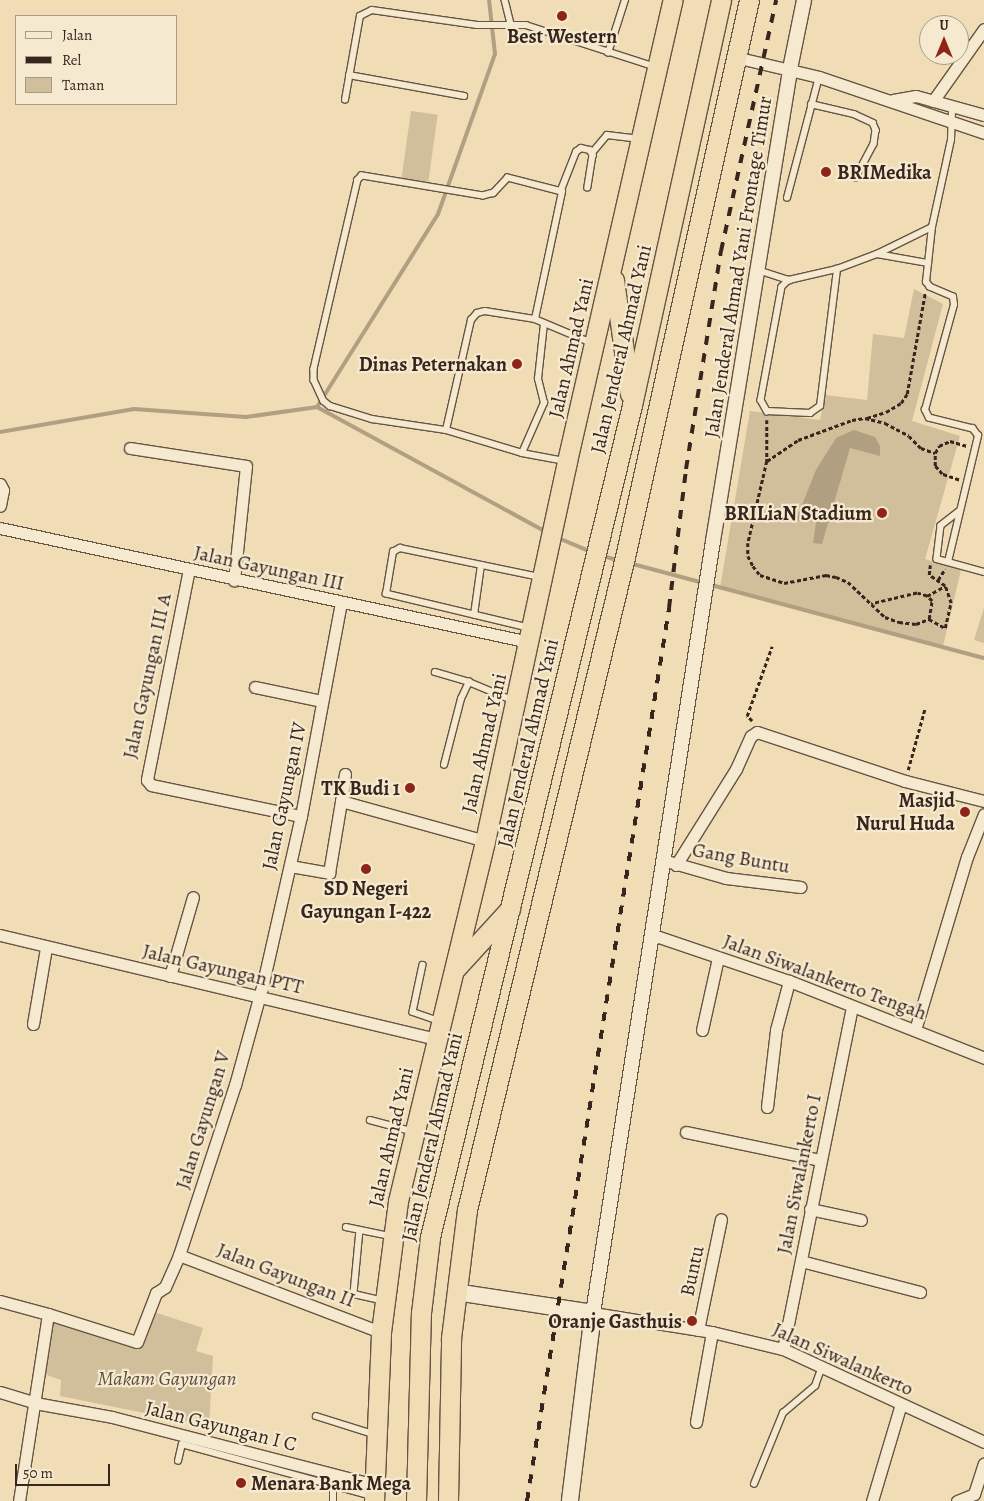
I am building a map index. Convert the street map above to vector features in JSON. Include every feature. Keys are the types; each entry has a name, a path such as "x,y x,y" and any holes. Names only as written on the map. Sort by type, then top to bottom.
{"highway":[{"name":"Jalan Ahmad Yani","path":"374,1494 381,1332 392,1236 485,841 544,578 567,461 673,0"},
{"name":"Jalan Jenderal Ahmad Yani","path":"416,1501 421,1313 430,1237 512,906 632,405 721,0"},
{"path":"448,1501 451,1338 467,1210 488,1114 625,557 749,0"},
{"path":"612,268 632,405"},
{"path":"454,971 512,906"}],"main road":[{"path":"456,1292 593,1313 570,1501"}],"street":[{"name":"Jalan Jenderal Ahmad Yani Frontage Timur","path":"593,1313 652,935 670,862 713,541 790,69 804,0"},
{"path":"933,101 984,30"},
{"path":"735,57 820,77 893,100 952,124 984,133"},
{"path":"893,100 910,95 984,115"},
{"path":"130,448 246,466 234,580"},
{"path":"0,484 3,490 0,506"},
{"name":"Jalan Gayungan III","path":"0,528 340,603 531,636"},
{"name":"Jalan Gayungan III A","path":"189,569 147,780 151,785 301,816"},
{"name":"Jalan Gayungan IV","path":"259,995 301,816 340,603"},
{"path":"255,687 322,701"},
{"path":"670,862 736,770 751,736 756,732 905,781 984,801"},
{"path":"290,866 329,873 345,774"},
{"path":"341,801 485,841"},
{"path":"915,1030 967,857 984,814"},
{"name":"Gang Buntu","path":"670,862 726,878 800,887"},
{"path":"170,976 193,897"},
{"name":"Jalan Gayungan PTT","path":"0,935 46,948 170,976 439,1030"},
{"name":"Jalan Siwalankerto Tengah","path":"652,935 789,981 984,1058"},
{"path":"33,1024 46,948"},
{"path":"702,1030 718,958"},
{"path":"767,1107 776,1030 789,981"},
{"name":"Jalan Gayungan V","path":"48,1314 137,1342 156,1293 165,1287 179,1255 235,1085 259,995"},
{"name":"Jalan Siwalankerto I","path":"783,1348 852,1007"},
{"path":"686,1132 820,1160"},
{"path":"810,1209 861,1220"},
{"name":"Buntu","path":"698,1330 721,1219"},
{"name":"Jalan Gayungan II","path":"179,1255 381,1332"},
{"path":"800,1261 920,1292"},
{"path":"0,1301 48,1314 19,1501"},
{"name":"Jalan Siwalankerto","path":"593,1313 712,1332 783,1348 984,1442"},
{"path":"696,1422 712,1332"},
{"name":"Jalan Gayungan I C","path":"0,1392 35,1403 112,1417 374,1494"},
{"path":"872,1501 901,1404"},
{"path":"958,1501 974,1494 984,1464"}],"lane":[{"path":"505,0 511,24"},
{"path":"608,53 625,0"},
{"path":"345,100 360,16 366,11 476,25 500,23 539,28 608,53 658,67"},
{"path":"349,75 464,96"},
{"path":"787,198 811,104 820,77"},
{"path":"811,104 854,114 872,123 876,130 874,144 856,178"},
{"path":"948,562 978,436 973,429 926,416 928,394 954,301 926,282 932,226 952,124 952,107"},
{"path":"588,188 592,153 607,135 642,139"},
{"path":"535,320 564,197 561,190 576,152 583,148 592,153"},
{"path":"561,190 508,178 490,195 358,178 314,370 314,380 324,401 372,419 446,430 522,453 567,461"},
{"path":"758,270 788,280 837,269 877,254 932,226"},
{"path":"877,254 928,263"},
{"path":"788,280 782,288 761,400 767,411 810,413 820,406 837,269"},
{"path":"446,430 472,320 477,313 485,311 535,320 595,344"},
{"path":"522,453 544,403 538,379 544,324"},
{"path":"960,511 941,526 937,559 984,572"},
{"path":"531,636 474,615 386,594 385,590 395,548 544,578"},
{"path":"474,615 481,565"},
{"path":"436,672 469,682 516,701"},
{"path":"444,765 461,699 469,682"},
{"path":"423,965 413,1012 439,1030"},
{"path":"370,1120 415,1132"},
{"path":"346,1227 392,1236"},
{"path":"360,1230 354,1294 384,1300"},
{"path":"754,1484 783,1414 815,1386 823,1366"},
{"path":"316,1416 378,1436"},
{"path":"178,1461 182,1444 374,1494"},
{"path":"333,1484 333,1501"}],"path":[{"path":"767,461 798,440 852,420 886,412 901,403 907,394 912,351 923,317 926,282"},
{"path":"767,411 767,461 748,543 748,556 752,566 760,576 784,583 826,575 836,577 848,582 884,617 899,622 916,624 929,619"},
{"path":"865,418 885,423 909,436 921,448 935,453"},
{"path":"967,482 942,474 936,466 935,453 939,446 950,441 975,448"},
{"path":"929,619 944,628 951,603 944,586 928,575 929,566 937,559"},
{"path":"928,596 944,586"},
{"path":"871,604 917,593 928,596 932,601 929,619"},
{"path":"756,732 747,716 772,646"},
{"path":"905,781 924,708"}],"green space":[{"path":"411,111 438,115 428,182 402,178"},
{"path":"914,289 943,304 912,421 960,436 925,559 961,570 943,646 720,588 750,411 820,420 825,395 867,400 873,334 904,338"},
{"path":"984,608 984,643 974,640"},
{"name":"Makam Gayungan","path":"154,1312 203,1328 196,1351 213,1356 209,1426 60,1396 61,1380 44,1374 52,1319 140,1347"}],"shaded area":[{"path":"854,430 875,437 880,446 880,456 850,448 822,544 813,543 816,522 796,520 816,470 836,438"}],"waterway":[{"path":"317,407 438,214 495,54 489,0"},
{"path":"0,432 134,409 246,417 317,407 546,532"},
{"path":"556,537 591,552"},
{"path":"600,555 620,561"},
{"path":"629,563 984,658"}],"railway":[{"path":"527,1501 669,608 686,469 721,251 776,0"}],"place":[{"name":"Best Western","path":"562,16"},
{"name":"BRIMedika","path":"826,172"},
{"name":"Dinas Peternakan","path":"517,364"},
{"name":"BRILiaN Stadium","path":"882,513"},
{"name":"TK Budi 1","path":"410,788"},
{"name":"Masjid Nurul Huda","path":"965,812"},
{"name":"SD Negeri Gayungan I-422","path":"366,869"},
{"name":"Oranje Gasthuis","path":"692,1321"},
{"name":"Menara Bank Mega","path":"241,1483"}]}
